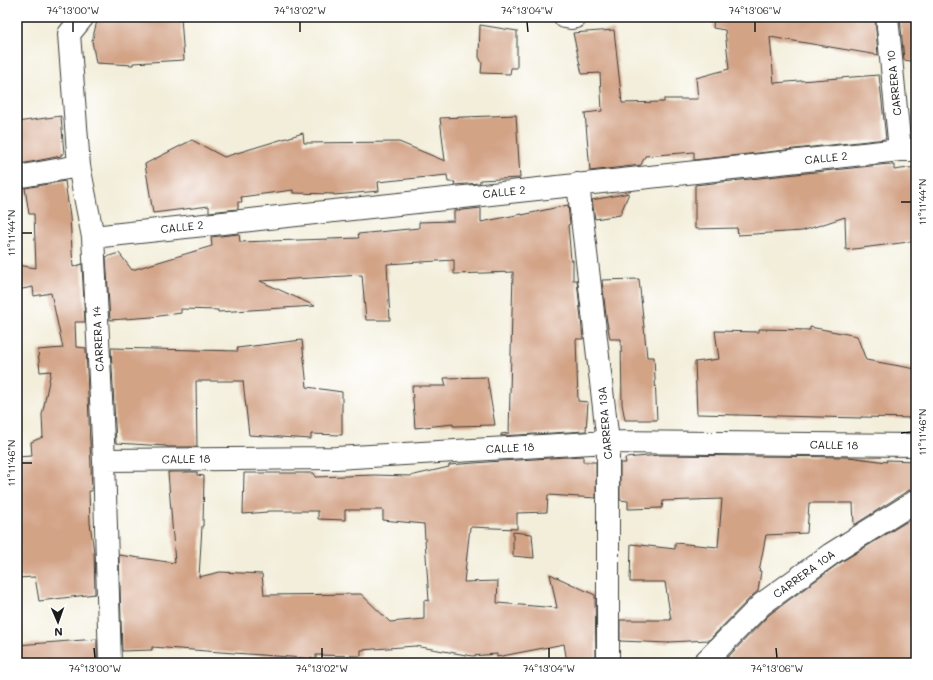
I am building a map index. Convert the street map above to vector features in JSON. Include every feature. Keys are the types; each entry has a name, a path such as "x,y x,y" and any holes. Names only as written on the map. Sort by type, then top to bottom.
{"street":[{"path":"565,17 576,17"},
{"name":"CARRERA 10","path":"887,17 908,150"},
{"name":"CARRERA 14","path":"81,18 69,34 79,166 92,237 104,460 110,663"},
{"name":"CALLE 2","path":"92,237 908,150"},
{"path":"17,177 79,166"},
{"name":"CARRERA 13A","path":"578,184 608,442 608,663"},
{"name":"CALLE 18","path":"104,460 336,458 608,442 916,446"},
{"name":"CARRERA 10A","path":"704,663 762,604 831,554 916,501"}],"building":[{"path":"98,17 181,17 184,60 133,63 133,65 96,63 92,41"},
{"path":"714,17 875,17 878,55 770,37 774,83 879,75 886,139 694,160 694,152 645,156 641,165 590,171 585,113 602,111 600,73 582,74 573,33 614,30 622,103 664,102 664,99 698,99 696,78 729,69 725,30 713,28"},
{"path":"900,17 916,17 916,62 904,60"},
{"path":"480,25 517,31 517,68 511,68 510,74 481,73 482,63 479,57"},
{"path":"516,115 520,178 480,180 480,183 454,185 455,182 448,182 447,175 378,182 379,191 334,195 293,193 293,190 241,197 242,202 238,202 238,209 209,212 209,206 153,213 145,164 192,140 224,157 303,133 304,143 399,142 445,161 440,118"},
{"path":"61,116 64,154 61,154 61,156 21,164 21,161 17,161 17,122"},
{"path":"889,164 894,165 894,170 916,167 916,241 846,250 845,217 802,231 738,235 737,228 695,229 695,185"},
{"path":"65,181 70,217 73,267 82,264 85,322 75,322 76,347 86,348 92,491 89,491 90,523 94,552 95,594 39,601 35,577 17,578 17,457 32,456 31,442 43,437 42,415 51,371 40,372 38,350 63,348 51,293 34,296 33,287 17,290 17,265 36,268 34,214 29,214 25,188"},
{"path":"629,193 620,215 595,219 592,200"},
{"path":"568,205 571,260 573,260 573,280 577,280 583,339 576,339 578,401 588,402 586,431 501,436 501,434 509,433 513,272 454,274 454,260 387,264 390,320 366,320 362,275 260,281 315,306 218,312 218,310 181,309 181,313 110,320 106,257 119,253 132,270 212,246 211,237 239,234 240,242 359,238 358,234 419,228 419,222 454,221 454,211 481,208 481,222"},
{"path":"639,279 647,357 654,357 657,420 625,420 622,404 621,339 610,339 606,316 602,280"},
{"path":"810,327 857,336 866,360 916,369 916,418 697,414 695,362 719,359 715,331 759,332 759,329 810,330"},
{"path":"302,340 307,387 342,392 342,435 311,434 311,439 249,435 243,381 196,381 197,447 167,447 116,443 111,348 238,351 237,348"},
{"path":"487,377 495,425 453,426 453,424 415,428 412,386 446,386 444,378"},
{"path":"660,455 848,457 887,462 886,460 916,461 916,489 909,490 854,525 853,503 809,503 807,533 766,535 759,571 761,571 758,591 709,640 669,643 620,641 620,620 671,620 665,582 630,582 631,544 675,549 675,543 718,547 722,499 663,501 662,508 628,509 628,501 620,500 620,463 626,463 625,458"},
{"path":"583,456 583,462 596,462 596,498 548,495 547,512 517,513 517,529 470,527 464,582 498,581 497,603 557,608 550,574 595,595 596,657 567,662 564,644 497,657 497,654 472,656 415,646 361,650 361,656 316,655 316,659 152,647 152,650 122,651 119,555 175,563 168,472 197,472 197,475 204,476 203,526 199,577 220,572 262,574 264,595 361,594 390,622 424,619 424,600 429,601 424,524 383,520 383,510 345,510 345,520 318,519 318,511 267,511 243,514 244,473 314,473 315,477 375,475 410,476 449,467 449,465"},
{"path":"916,516 916,663 722,663 770,614 838,564"},
{"path":"513,532 532,534 534,558 513,556"},
{"path":"97,639 97,663 17,663 17,645"}]}
